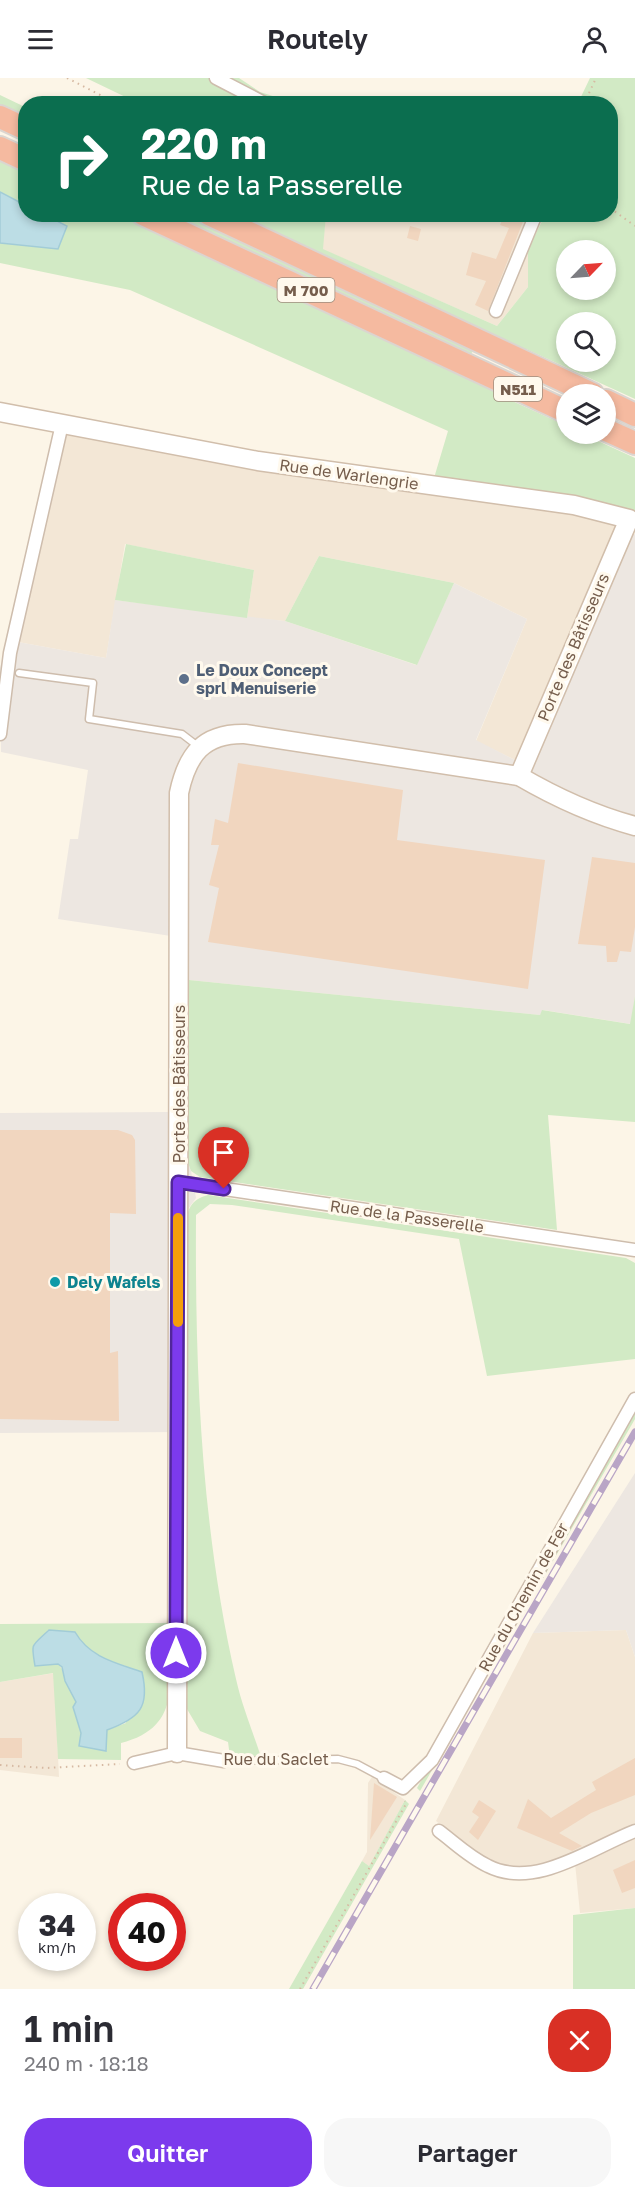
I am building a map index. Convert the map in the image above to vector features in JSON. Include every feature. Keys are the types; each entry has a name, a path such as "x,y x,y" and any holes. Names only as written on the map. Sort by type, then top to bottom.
{"highway":[{"path":"0,117 18,125"},
{"path":"0,148 18,156"},
{"name":"M 700","path":"160,222 469,366"},
{"name":"M 700","path":"226,222 479,342"},
{"name":"N511","path":"479,342 570,384"},
{"name":"N511","path":"469,366 556,407"},
{"path":"616,405 635,414"},
{"path":"616,434 635,443"}],"street":[{"path":"216,78 248,96"},
{"path":"496,310 533,222"},
{"name":"Rue de Warlengrie","path":"0,412 258,461 574,505 632,520"},
{"path":"0,734 9,673 62,424"},
{"name":"Porte des Bâtisseurs","path":"519,776 632,520"},
{"path":"199,747 230,734 245,735 519,776 546,792 609,819 635,826"},
{"name":"Porte des Bâtisseurs","path":"177,1753 179,793 188,761 199,747"},
{"name":"Rue de la Passerelle","path":"178,1182 635,1250"},
{"name":"Rue du Chemin de Fer","path":"403,1788 432,1760 635,1399"},
{"name":"Rue du Saclet","path":"134,1763 177,1753 225,1761"},
{"name":"Rue du Saclet","path":"384,1778 403,1788"},
{"path":"439,1831 469,1855 489,1867 514,1873 546,1869 635,1831"}],"lane":[{"path":"9,673 93,683 89,719 182,734 199,747"},
{"name":"Rue du Saclet","path":"225,1761 338,1759 357,1764 384,1778"}],"path":[{"path":"67,78 102,96"},
{"path":"588,96 596,78"},
{"path":"618,214 635,226"},
{"path":"0,1765 46,1768 134,1763"},
{"path":"300,1989 406,1804 403,1788"}],"shaded area":[{"path":"325,222 542,222 528,249 528,287 497,326 322,249"},
{"path":"57,427 610,518 616,528 515,760 476,741 527,619 454,583 319,556 285,621 247,618 254,570 125,544 106,658 7,640"},
{"path":"635,534 635,996 631,1024 543,1010 540,1015 189,980 171,936 58,919 70,839 78,839 88,770 1,752 0,668 7,640 106,658 115,600 285,621 416,665 454,583 527,619 476,740 515,760 531,760 629,536"},
{"path":"170,1112 191,1171 196,1198 188,1209 185,1432 0,1433 0,1113"},
{"path":"635,1473 635,1657 626,1630 533,1633"},
{"path":"626,1630 635,1657 635,1908 580,1913 575,1863 500,1870 436,1821 533,1633"},
{"path":"54,1673 59,1777 0,1770 0,1682"},
{"path":"372,1777 405,1800 369,1866 362,1861 367,1852 368,1783"}],"green space":[{"path":"86,78 239,78 260,92 273,96 123,96"},
{"path":"590,78 635,78 635,399 616,390 616,384 602,384 576,372 616,372 616,312 556,312 556,363 526,349 521,351 242,222 325,222 323,249 497,326 528,287 528,249 542,222 618,222 618,96 581,96"},
{"path":"0,95 18,104 18,117 0,108"},
{"path":"0,161 18,169 18,201 0,192"},
{"path":"59,222 133,222 504,390 506,398 556,421 556,444 605,444 635,458 635,515 434,478 448,431 130,290 0,263 0,243 58,248 67,226"},
{"path":"179,222 203,222 474,349 469,358"},
{"path":"126,544 254,570 247,618 115,600"},
{"path":"319,556 454,583 417,665 285,621"},
{"path":"189,980 540,1015 542,1010 630,1024 635,996 635,1122 548,1115 557,1230 200,1177 191,1171 187,1160"},
{"path":"208,1195 626,1258 635,1263 635,1359 487,1376 459,1239 232,1205 210,1204 196,1215 199,1390 208,1506 224,1622 236,1679 261,1757 230,1757 228,1742 200,1731 184,1704 185,1226 191,1206"},
{"path":"635,1404 635,1419 420,1791 417,1788"},
{"path":"168,1623 170,1680 169,1697 164,1712 155,1725 141,1735 121,1743 121,1760 58,1759 53,1673 0,1682 0,1624","holes":["48,1630 75,1632 79,1639 97,1655 126,1666 126,1723 107,1730 79,1746 81,1733 73,1707 76,1702 63,1670 58,1664 35,1666 38,1646"]},
{"path":"405,1800 409,1804 303,1989 289,1989 362,1861 369,1866"},
{"path":"635,1908 635,1989 573,1989 573,1915"}],"water":[{"path":"0,192 18,201 18,222 59,222 67,226 58,249 0,243"},
{"path":"49,1630 75,1632 81,1641 96,1654 142,1672 145,1694 140,1710 128,1721 107,1730 106,1751 79,1746 81,1733 73,1707 76,1702 65,1681 62,1667 58,1664 35,1666 34,1645"}],"building":[{"path":"501,222 523,222 488,311 475,305 486,281 466,275 472,252 496,259 509,228 500,225"},
{"path":"410,226 421,229 418,241 407,238"},
{"path":"238,763 403,790 397,840 545,860 528,989 208,942 219,888 209,885 219,845 211,845 215,819 228,823"},
{"path":"592,857 635,863 635,927 631,952 620,951 617,962 607,962 606,946 578,944"},
{"name":"Dely Wafels","path":"0,1130 118,1130 132,1135 135,1140 136,1214 110,1213 110,1353 118,1351 119,1421 0,1419"},
{"path":"0,1738 22,1738 22,1758 0,1758"},
{"path":"635,1758 635,1795 591,1813 559,1833 582,1846 572,1851 517,1828 528,1799 551,1818 596,1790 592,1782"},
{"path":"374,1783 397,1797 370,1840"},
{"path":"479,1800 496,1811 478,1840 469,1832 479,1817 472,1812"},
{"path":"635,1860 635,1888 622,1893 613,1870"}],"railway":[{"path":"313,1989 635,1432"}],"slow traffic":[{"path":"178,1218 178,1322"}],"place":[{"name":"Le Doux Concept sprl Menuiserie","path":"184,679"},
{"name":"Dely Wafels","path":"55,1282"}],"route":[{"path":"176,1653 178,1182 224,1189"}]}
